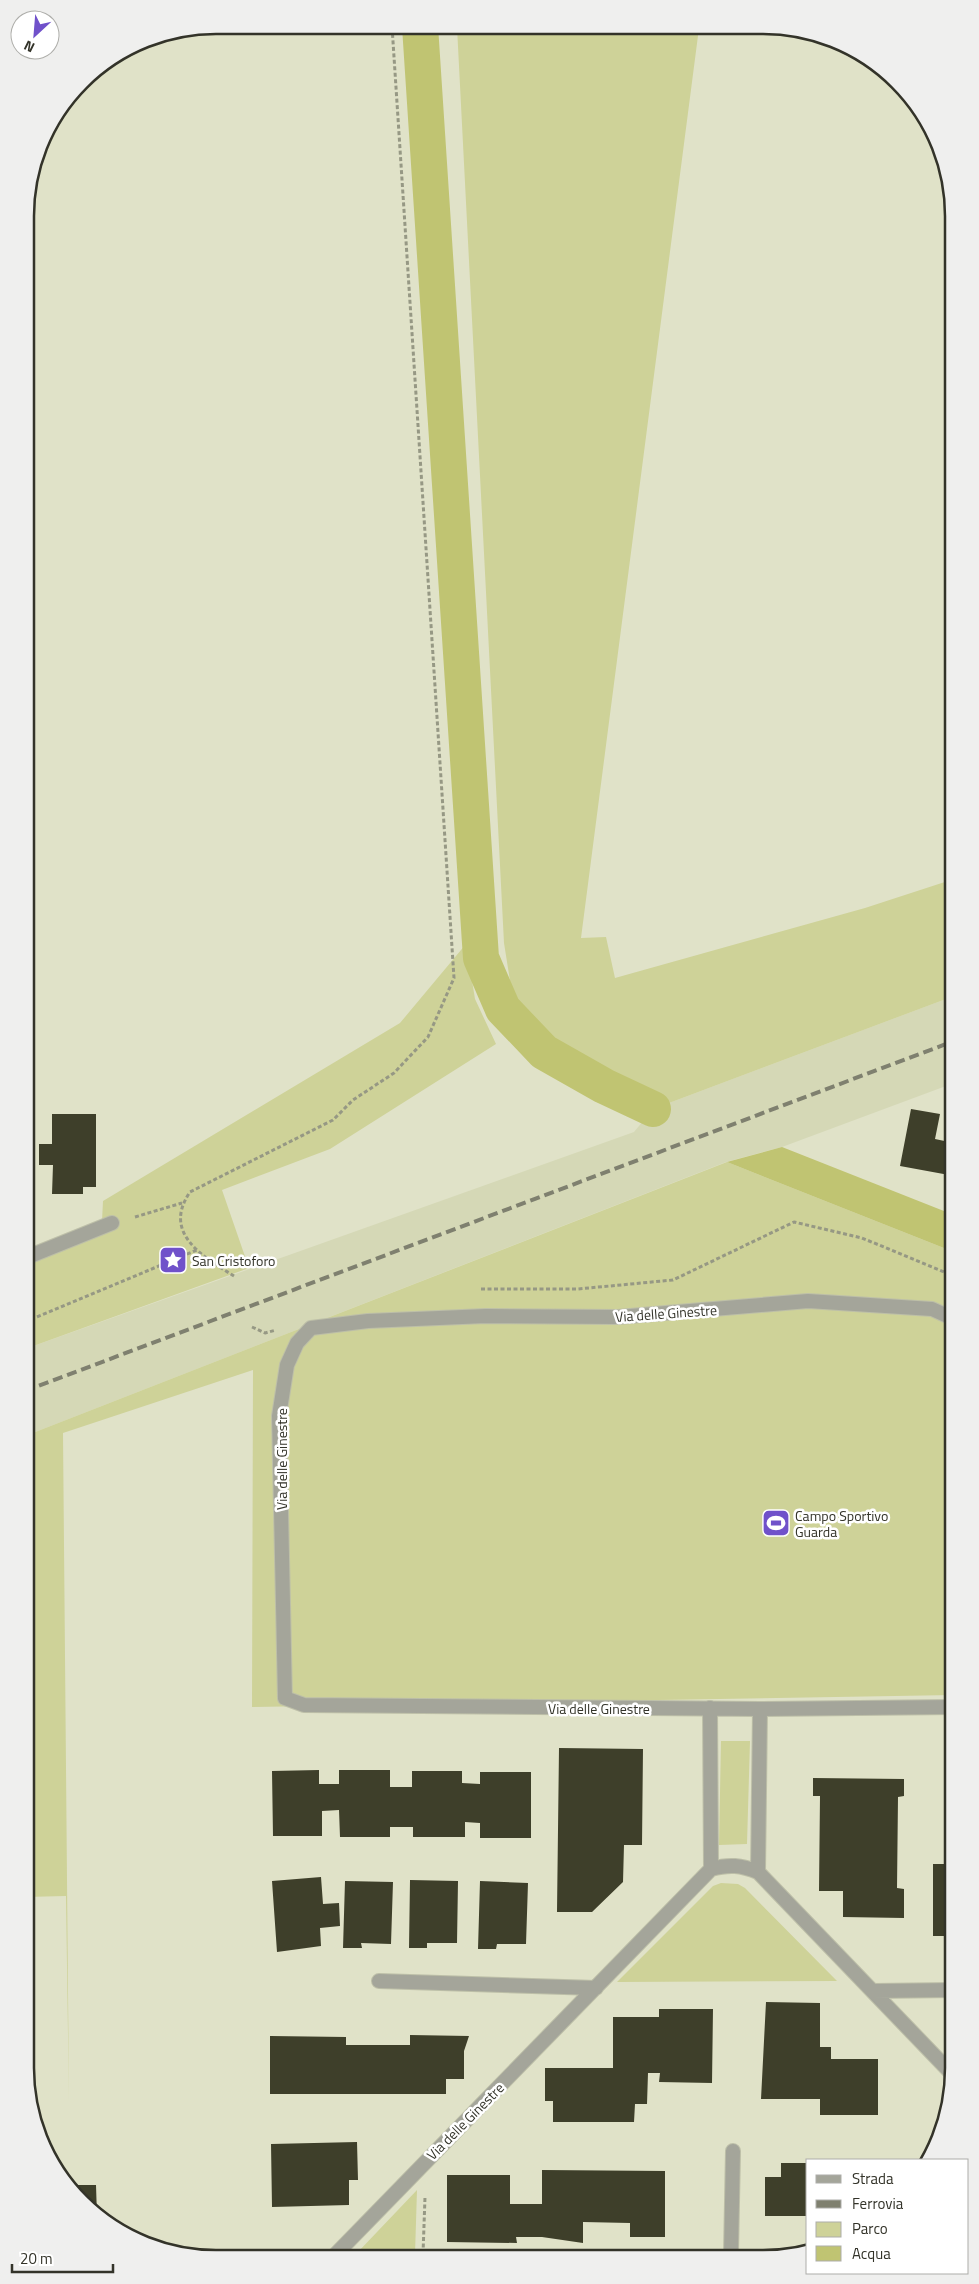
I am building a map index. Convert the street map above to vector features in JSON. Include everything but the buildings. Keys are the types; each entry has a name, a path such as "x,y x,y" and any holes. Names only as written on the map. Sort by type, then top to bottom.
{"street":[{"path":"34,1254 112,1223"},
{"name":"Via delle Ginestre","path":"945,1315 932,1309 808,1301 618,1317 486,1316 368,1321 311,1328 297,1343 287,1365 279,1416 284,1698 304,1705 760,1709 945,1707"},
{"path":"710,1708 711,1869 725,1865 742,1866 758,1872 945,2067"},
{"path":"758,1872 760,1709"},
{"name":"Via delle Ginestre","path":"339,2250 711,1869"},
{"path":"379,1981 596,1988"},
{"path":"873,1991 945,1990"},
{"path":"731,2250 733,2150"}],"path":[{"path":"234,1276 197,1250 183,1232 179,1219 183,1203 190,1192 333,1120 352,1100 394,1073 428,1037 454,978 393,34"},
{"path":"112,1223 183,1203"},
{"path":"479,1290 488,1288 578,1289 673,1280 794,1222 862,1238 945,1272"},
{"path":"34,1318 197,1250"},
{"path":"423,2250 426,2187"}],"shaded area":[{"path":"945,999 945,1086 782,1147 726,1162 34,1432 34,1346 634,1132 653,1109"}],"green space":[{"path":"457,34 698,34 581,938 606,937 615,978 865,908 945,882 945,999 661,1106 556,1050 522,1015 511,987 504,943"},
{"path":"466,944 475,999 496,1044 330,1149 222,1190 249,1268 34,1346 34,1247 102,1221 103,1201 400,1023"},
{"path":"727,1162 945,1248 945,1695 252,1707 253,1370 63,1433 69,2102 66,1896 34,1897 34,1432"},
{"path":"721,1741 750,1741 747,1844 719,1845"},
{"path":"721,1883 738,1884 745,1888 837,1981 617,1982 713,1886"},
{"path":"417,2190 415,2250 360,2250"}],"water":[{"path":"782,1147 945,1211 945,1248 727,1162"}],"waterway":[{"path":"421,34 481,958 503,1009 544,1052 604,1086 653,1109"}],"railway":[{"path":"34,1388 945,1044"}],"place":[{"name":"San Cristoforo","path":"173,1260"},
{"name":"Campo Sportivo Guarda","path":"776,1523"}]}
